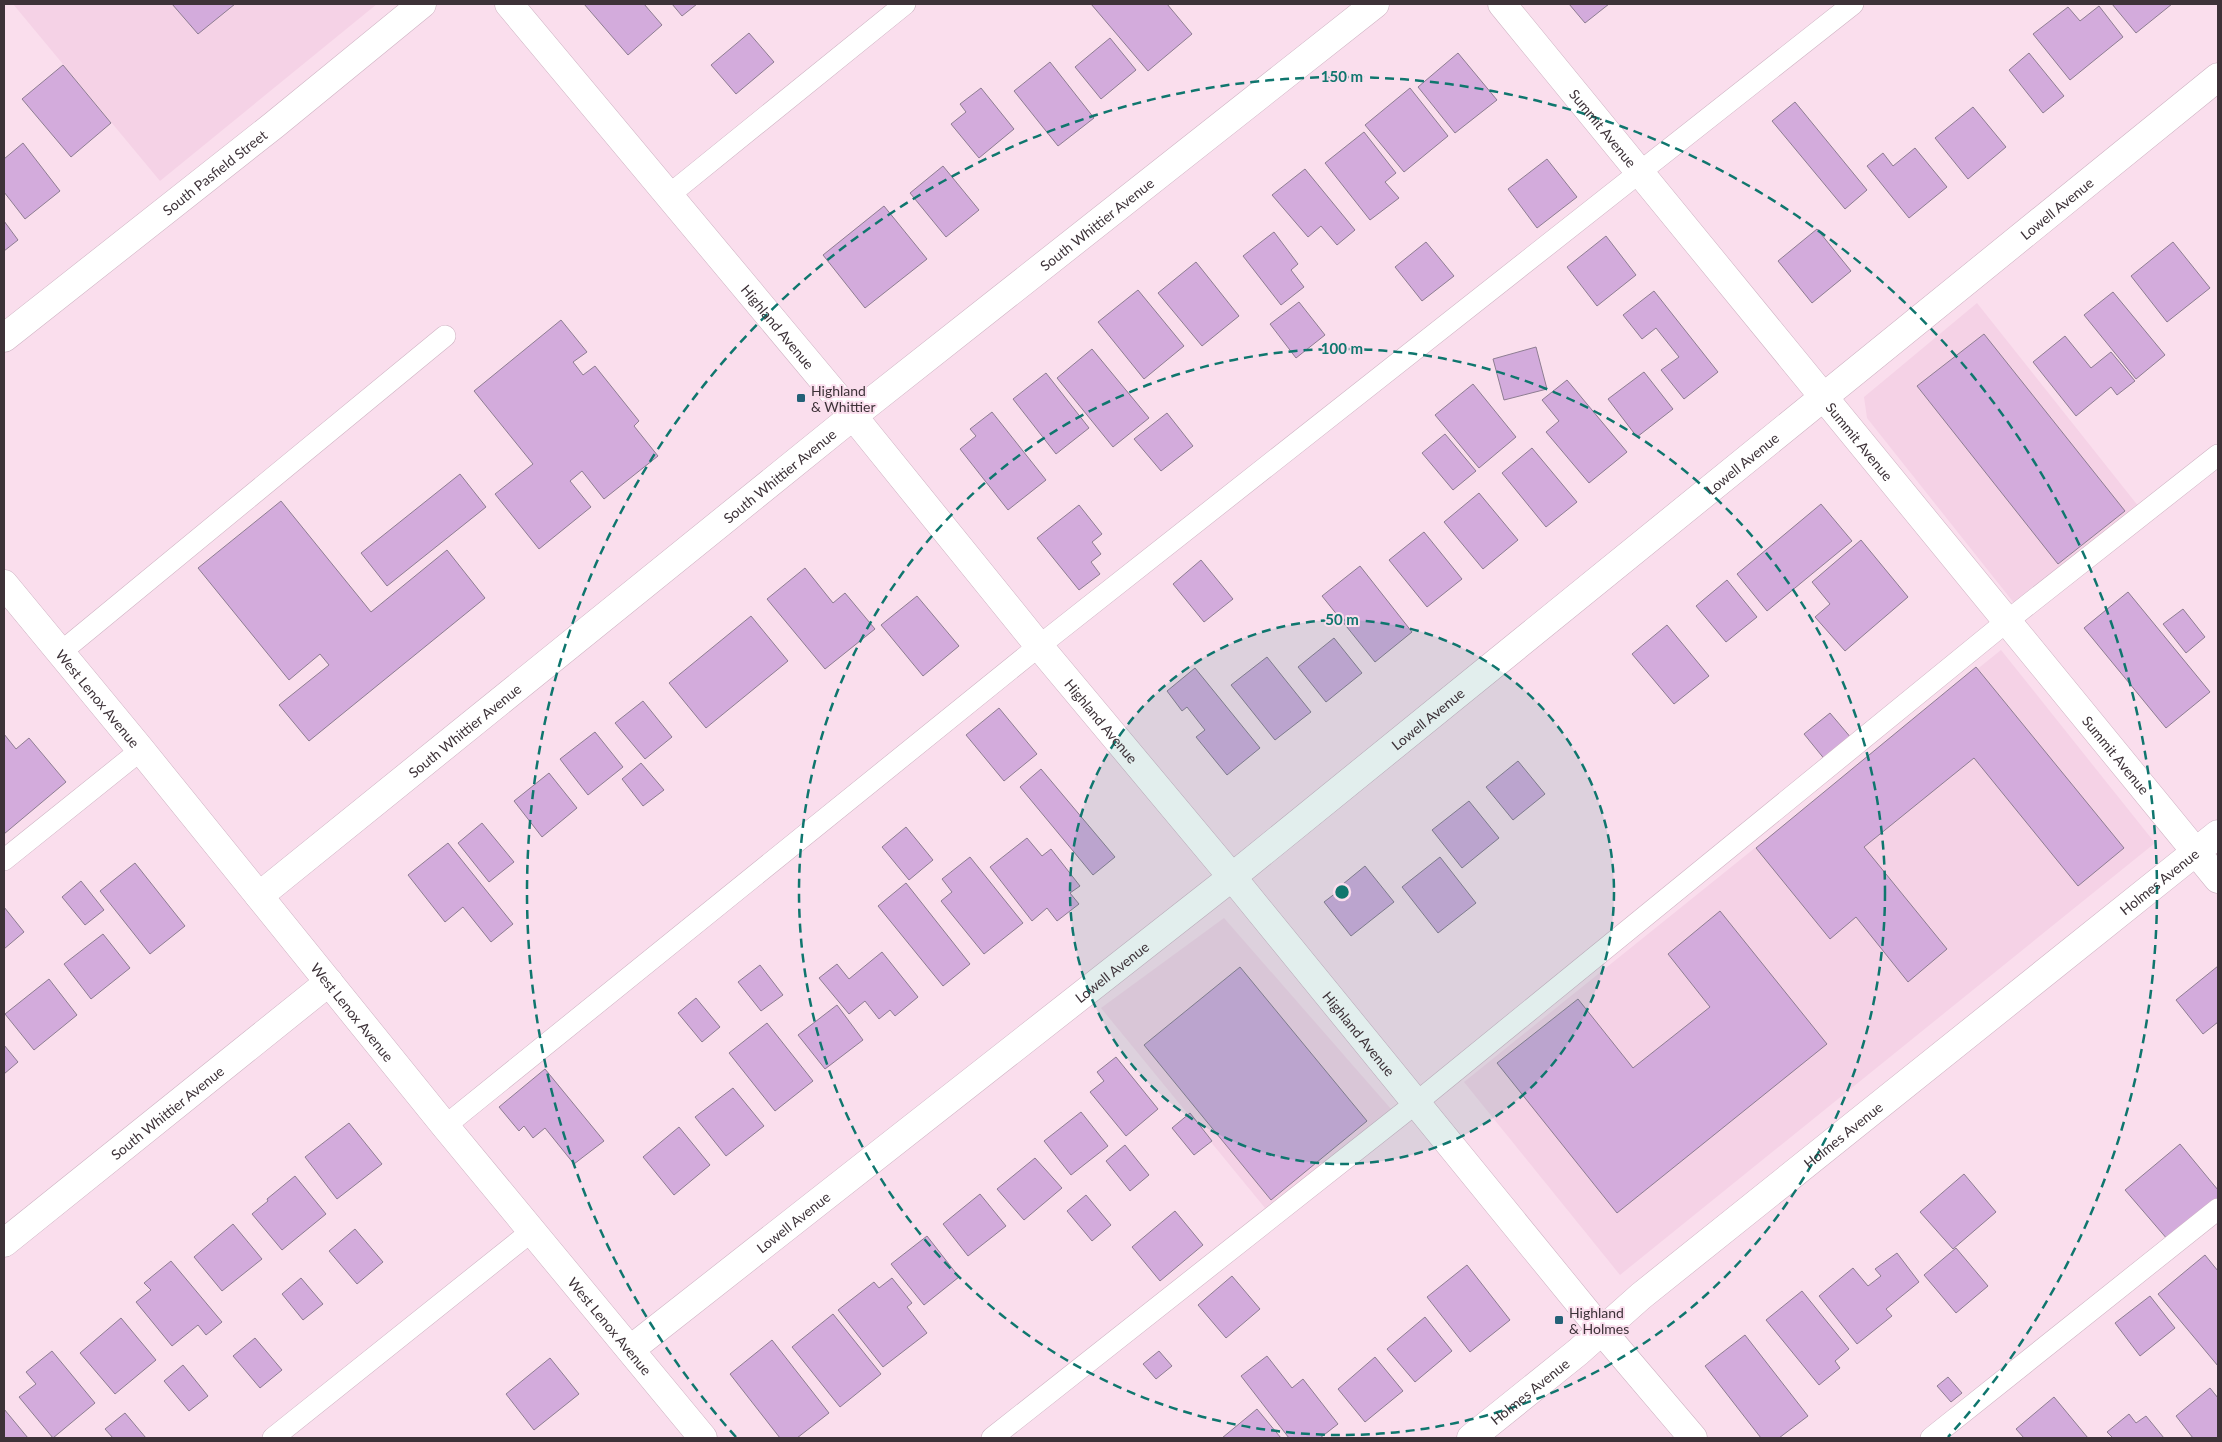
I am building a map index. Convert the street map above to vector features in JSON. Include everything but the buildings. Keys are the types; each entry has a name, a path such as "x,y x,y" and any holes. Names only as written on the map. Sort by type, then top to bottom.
{"street":[{"name":"South Pasfield Street","path":"4,338 274,125 422,4"},
{"name":"Highland Avenue","path":"509,4 852,416 1039,646 1232,877 1602,1331 1693,1438"},
{"name":"South Whittier Avenue","path":"259,896 852,416 1374,4"},
{"name":"Summit Avenue","path":"1502,4 2218,879"},
{"name":"Lowell Avenue","path":"631,1349 1232,877 2218,77"},
{"name":"West Lenox Avenue","path":"4,584 141,750 444,1126 703,1438"},
{"name":"Holmes Avenue","path":"1471,1438 1602,1331 1641,1296 2218,834"},
{"name":"South Whittier Avenue","path":"4,1243 328,982"}],"lane":[{"path":"668,195 905,4"},
{"path":"444,1126 1039,646 1853,4"},
{"path":"61,652 445,336"},
{"path":"992,1438 1416,1102 2006,622 2218,454"},
{"path":"4,860 141,750"},
{"path":"1930,1438 2218,1209"},
{"path":"273,1438 532,1231"}],"shaded area":[{"path":"13,4 377,4 160,181"},
{"path":"1977,303 2139,507 2014,603 1867,418 1864,397"},
{"path":"2001,650 2155,843 1620,1275 1464,1082"},
{"path":"1224,918 1391,1109 1265,1208 1101,1008"}],"place":[{"name":"Highland & Whittier","path":"801,398"},
{"name":"Highland & Holmes","path":"1559,1320"}]}
